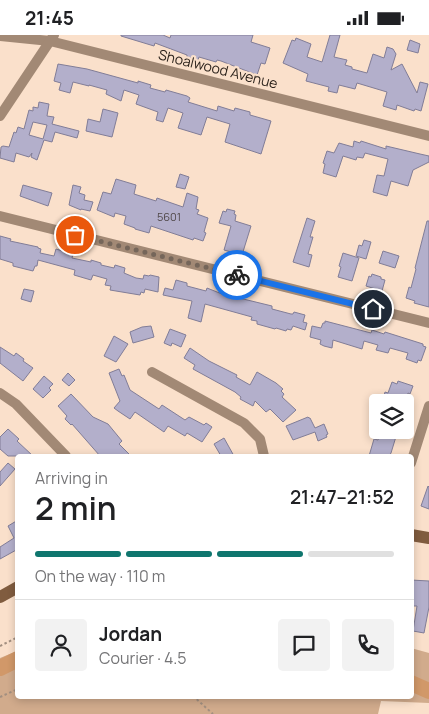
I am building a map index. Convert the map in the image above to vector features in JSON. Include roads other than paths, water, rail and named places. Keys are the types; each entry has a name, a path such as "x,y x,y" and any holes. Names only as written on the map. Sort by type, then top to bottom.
{"street":[{"name":"Shoalwood Avenue","path":"0,36 52,38 429,136"},
{"path":"0,116 52,38"},
{"path":"0,216 429,323"},
{"path":"152,372 244,423 260,439 264,454"},
{"path":"0,393 16,404 64,454"},
{"path":"414,454 429,406"},
{"path":"414,536 429,538"},
{"path":"0,597 15,589"}],"waterway":[{"path":"0,668 15,660"},
{"path":"414,684 429,691"}]}
